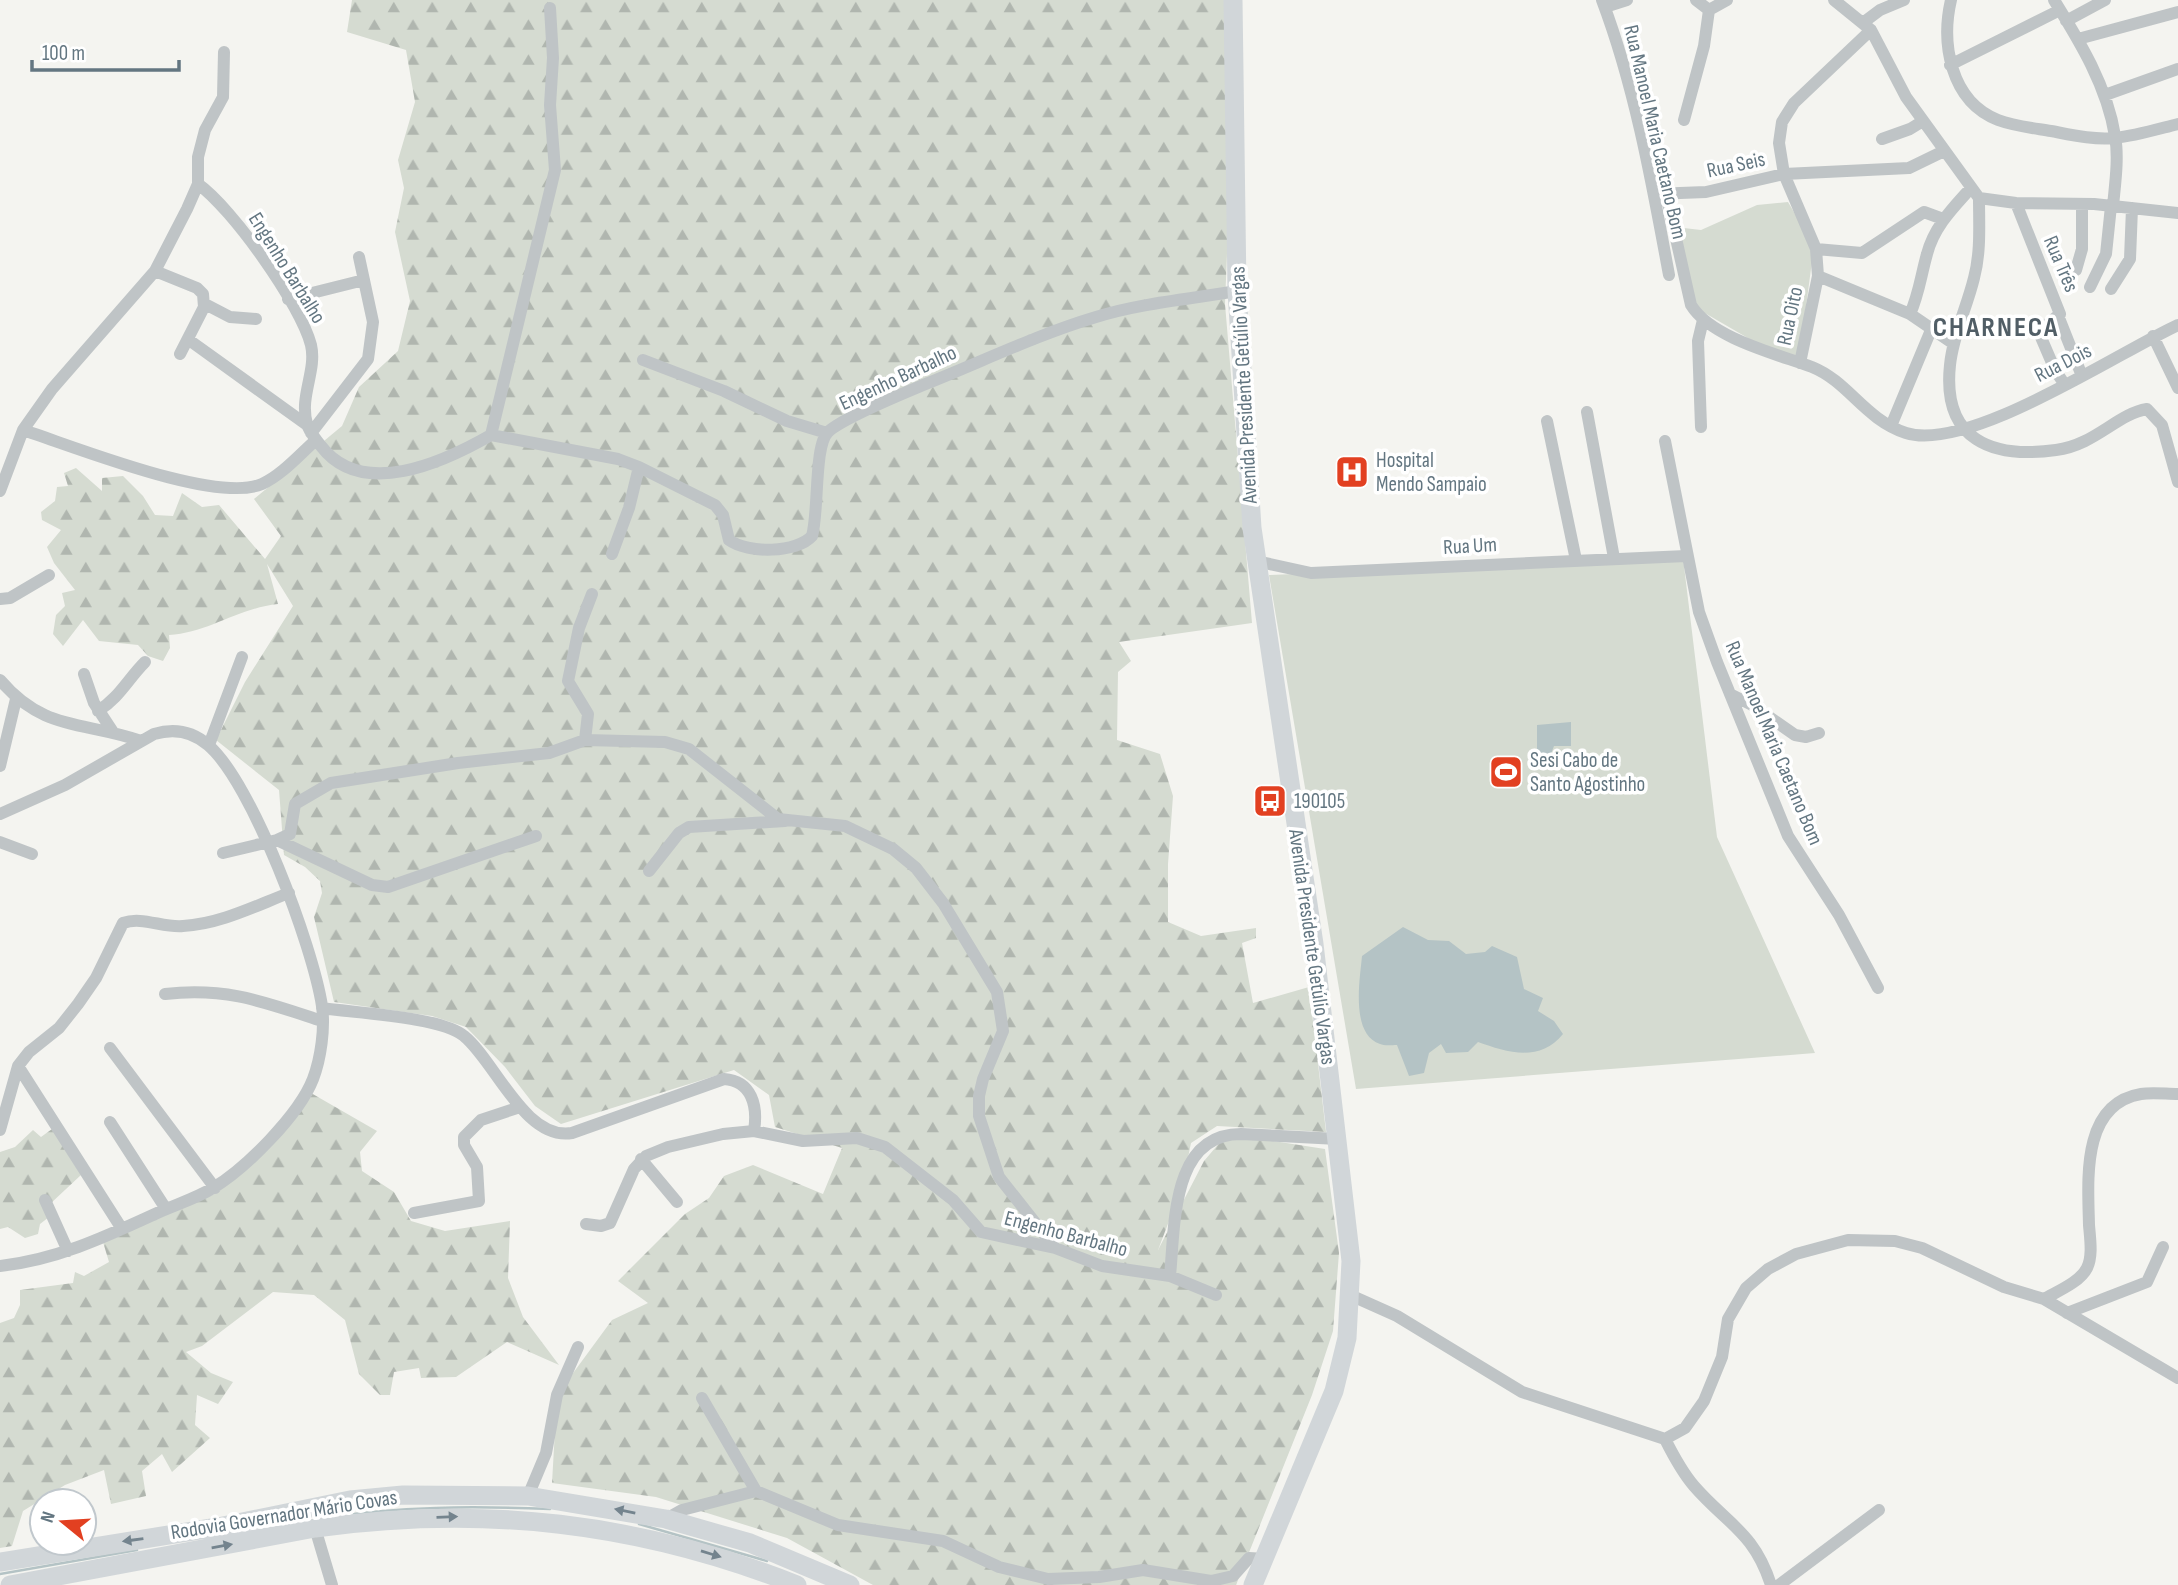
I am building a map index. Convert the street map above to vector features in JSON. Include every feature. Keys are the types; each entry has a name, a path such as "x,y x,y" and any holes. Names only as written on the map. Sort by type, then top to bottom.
{"main road":[{"name":"Avenida Presidente Getúlio Vargas","path":"1233,0 1237,291 1244,435 1256,561 1314,944 1351,1261 1347,1339 1334,1391 1253,1585"},
{"name":"Rodovia Governador Mário Covas","path":"0,1562 218,1527 350,1500 403,1495 528,1496 666,1519 750,1544 850,1585"},
{"name":"Rodovia Governador Mário Covas","path":"10,1585 315,1528 363,1521 465,1517 577,1524 708,1553 797,1585"}],"street":[{"path":"1603,4 1627,0"},
{"path":"1696,0 1709,10"},
{"path":"1709,10 1727,0"},
{"path":"1834,0 1868,27 1906,97 1975,194 1978,259 1950,366 1951,395 1963,428 1986,446 2030,453 2085,443 2145,409 2152,413 2172,436 2178,482"},
{"name":"Rua Oito","path":"1800,363 1818,276 1816,249 1784,174 1779,143 1786,113 1868,27 1880,10 1904,0"},
{"path":"1951,0 1946,20 1950,65 1968,96 1999,120 2084,137 2116,138 2178,124"},
{"path":"1950,65 2060,10 2105,0"},
{"name":"Rua Manoel Maria Caetano Bom","path":"1603,4 1660,194 1668,275"},
{"path":"189,340 312,433 331,458 346,468 370,474 392,474 467,449 491,435 555,170 550,105 553,58 550,8"},
{"path":"1684,120 1704,46 1709,10"},
{"path":"2060,10 2078,39 2105,95 2116,138 2106,254 2090,287"},
{"path":"2078,39 2178,12"},
{"path":"0,491 23,430 60,380 155,271 198,184 198,157 205,130 223,97 225,52"},
{"path":"2105,95 2178,69"},
{"path":"1882,139 1923,121"},
{"name":"Rua Seis","path":"1660,194 1706,192 1784,174 1909,167 1944,151"},
{"name":"Engenho Barbalho","path":"198,184 238,222 288,299 311,347 312,361 304,396 312,433"},
{"path":"1660,194 1691,305 1703,320 1698,348 1701,427"},
{"path":"1910,314 1919,295 1927,251 1943,219 1975,194 2016,202 2112,206 2178,213"},
{"name":"Rua Três","path":"2016,202 2034,254 2050,283 2059,318 2040,333 2055,370 2065,385"},
{"path":"2076,270 2082,249 2082,204"},
{"path":"2111,289 2130,259 2132,208"},
{"path":"1816,249 1862,253 1926,211 1943,219"},
{"path":"23,430 169,477 226,488 262,484 312,433 368,359 373,322 359,257"},
{"path":"155,271 197,288 203,294 205,304 180,354"},
{"path":"1818,276 1910,314 1954,344"},
{"path":"288,299 364,279"},
{"name":"Engenho Barbalho","path":"491,435 618,459 639,467 715,505 723,515 729,540 744,550 799,545 813,536 819,453 827,433 900,395 1081,321 1117,311 1237,291"},
{"path":"205,304 230,317 256,319"},
{"path":"2059,318 2082,376"},
{"name":"Rua Dois","path":"1703,320 1758,348 1822,372 1844,388 1866,412 1891,426 1916,435 1963,428 2065,385 2178,324"},
{"path":"1891,426 1931,330"},
{"path":"2153,336 2178,388"},
{"path":"643,360 724,391 787,421 827,433"},
{"path":"1587,412 1614,558"},
{"path":"1547,421 1576,560"},
{"name":"Rua Manoel Maria Caetano Bom","path":"1665,441 1686,556 1702,619 1730,694 1788,836 1839,915 1878,988"},
{"path":"612,554 629,508 639,467"},
{"name":"Rua Um","path":"1256,561 1311,573 1686,556"},
{"path":"0,599 10,598 49,575"},
{"path":"585,740 588,714 568,681 579,628 592,594"},
{"path":"209,745 242,657"},
{"path":"98,711 119,696 130,677 145,662"},
{"path":"84,674 98,711 113,732"},
{"path":"0,680 16,699 43,716 141,741"},
{"path":"1730,694 1752,705 1795,735 1806,737 1819,733"},
{"path":"0,766 16,699"},
{"path":"0,814 65,785 141,741 168,730 190,733 209,745 271,841 305,937 322,1014 319,1054 313,1080 255,1154 215,1188 68,1251 27,1263 0,1266"},
{"path":"223,853 290,834 295,804 331,783 458,763 549,753 585,740 684,746 765,811 785,821"},
{"path":"649,871 679,833 689,827 785,821 845,826 893,849 922,875 960,926 997,992 1004,1023 1001,1039 979,1096 979,1116 999,1177 1055,1248"},
{"path":"271,841 372,885 388,887 536,836"},
{"path":"0,842 32,853"},
{"path":"0,1130 18,1066 29,1052 59,1028 78,1004 96,978 123,923 134,919 168,927 199,924 289,892"},
{"path":"165,995 190,992 242,995 322,1014 434,1022 458,1032 480,1052 520,1107 537,1124 567,1134 715,1081 733,1080 744,1084 751,1095 754,1131"},
{"path":"110,1048 215,1188"},
{"path":"18,1066 122,1229"},
{"path":"2044,1299 2080,1276 2088,1264 2088,1185 2099,1123 2107,1112 2131,1097 2147,1093 2178,1094"},
{"path":"414,1213 480,1201 477,1167 463,1142 465,1135 492,1114 520,1107"},
{"path":"110,1122 166,1209"},
{"name":"Engenho Barbalho","path":"641,1159 682,1143 754,1131 803,1141 857,1138 876,1142 953,1200 981,1232 1055,1248 1102,1266 1170,1276 1216,1294"},
{"path":"1170,1276 1171,1241 1179,1197 1192,1159 1209,1140 1227,1134 1338,1139"},
{"path":"586,1224 608,1225 641,1159 677,1202"},
{"path":"46,1200 68,1251"},
{"path":"1665,1439 1685,1428 1704,1401 1720,1364 1728,1319 1746,1288 1768,1269 1805,1251 1848,1240 1895,1241 1922,1248 2004,1287 2044,1299 2178,1378"},
{"path":"2067,1312 2147,1282 2163,1247"},
{"path":"1350,1294 1397,1317 1522,1392 1665,1439 1696,1488 1745,1534 1765,1565 1772,1585"},
{"path":"528,1496 546,1453 557,1395 578,1347"},
{"path":"702,1398 756,1491"},
{"path":"666,1519 682,1510 756,1491 838,1525 943,1541 999,1567 1048,1579 1099,1577 1143,1570 1211,1581 1233,1576 1249,1558 1265,1559"},
{"path":"1779,1585 1879,1510"},
{"path":"315,1528 332,1585"}],"green space":[{"path":"352,0 1225,0 1228,229 1225,304 1252,623 1119,642 1131,661 1118,672 1117,740 1160,754 1173,796 1168,864 1168,922 1201,936 1256,928 1256,938 1242,943 1253,1003 1309,987 1326,1132 1217,1126 1191,1143 1182,1187 1158,1250 1204,1161 1227,1134 1325,1149 1339,1253 1333,1331 1312,1395 1236,1585 873,1585 787,1538 656,1497 552,1483 557,1395 612,1320 648,1303 618,1281 685,1214 709,1198 724,1176 753,1165 823,1194 842,1148 775,1127 769,1095 734,1070 561,1124 535,1106 505,1067 466,1027 432,1016 334,1002 314,917 322,893 320,881 305,867 284,855 279,790 216,740 245,682 293,606 267,564 278,604 250,610 197,630 169,635 170,648 163,661 148,656 138,645 99,641 83,620 63,646 53,634 56,615 65,606 62,593 75,590 54,563 47,547 61,530 42,520 41,512 55,501 57,487 68,486 64,473 76,468 102,491 102,478 123,476 143,496 155,515 173,516 182,493 202,507 219,505 265,559 281,536 254,499 342,426 359,387 398,351 410,301 395,232 404,188 398,160 415,102 406,50 347,32"},
{"path":"1788,202 1814,246 1799,360 1765,348 1691,305 1675,227 1701,230 1757,205"},
{"name":"Sesi Cabo de Santo Agostinho","path":"1683,558 1717,837 1815,1053 1356,1089 1269,575"},
{"path":"311,1093 377,1131 360,1152 362,1171 394,1192 411,1221 445,1231 510,1221 508,1278 523,1317 559,1365 507,1342 456,1377 421,1378 419,1368 394,1372 390,1395 380,1395 359,1374 345,1320 314,1295 273,1292 202,1346 186,1352 211,1373 233,1382 218,1404 197,1395 195,1425 210,1438 172,1472 162,1454 142,1471 146,1496 111,1504 104,1470 62,1487 28,1487 28,1508 23,1511 12,1546 0,1548 0,1323 14,1318 20,1305 20,1290 73,1283 75,1272 84,1276 109,1262 103,1242 217,1193"},
{"path":"52,1129 81,1175 50,1204 53,1214 40,1224 38,1234 25,1238 8,1227 0,1229 0,1152 15,1147 33,1130 41,1137"}],"shaded area":[{"path":"1571,722 1571,746 1554,746 1549,759 1537,758 1537,725"},
{"path":"1403,927 1428,940 1449,941 1466,954 1485,952 1492,946 1517,957 1524,989 1543,998 1538,1011 1554,1021 1563,1034 1544,1049 1522,1053 1478,1042 1468,1052 1446,1053 1441,1044 1429,1053 1424,1073 1409,1076 1397,1045 1382,1045 1364,1029 1359,1005 1362,956"}],"waterway":[{"path":"323,1518 436,1508 550,1509"},
{"path":"274,1525 299,1521"},
{"path":"639,1524 767,1561"},
{"path":"0,1574 137,1550"}],"place":[{"name":"Hospital Mendo Sampaio","path":"1352,472"},
{"name":"Sesi Cabo de Santo Agostinho","path":"1506,772"},
{"name":"190105","path":"1270,801"}],"district":[{"name":"CHARNECA","path":"1996,327"}]}
